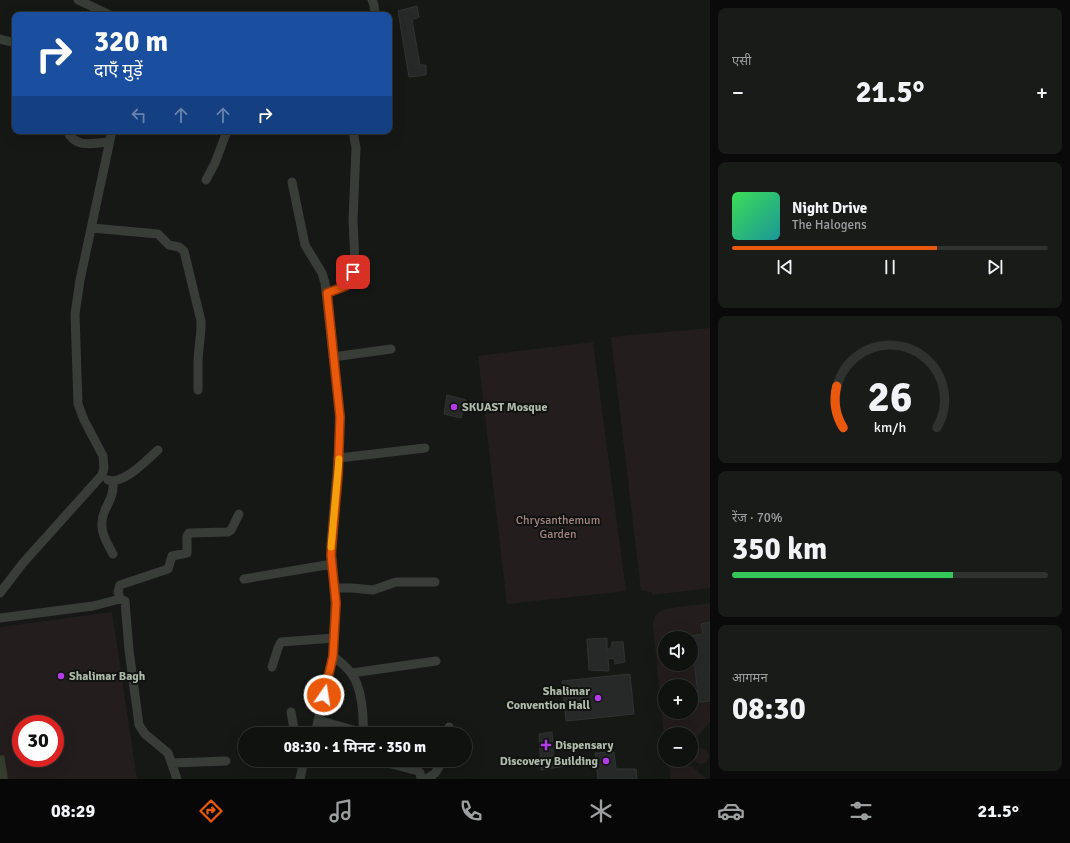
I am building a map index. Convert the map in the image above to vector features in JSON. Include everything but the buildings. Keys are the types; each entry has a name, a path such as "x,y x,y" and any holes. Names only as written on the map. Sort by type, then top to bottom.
{"street":[{"path":"78,0 104,12"},
{"path":"372,0 375,12"},
{"path":"0,39 12,42"},
{"path":"68,134 70,137 84,144 109,142"},
{"path":"0,593 23,563 102,475 104,468 103,456 84,420 78,404 75,314 80,280 111,134"},
{"path":"206,180 215,163 226,134"},
{"path":"327,293 346,286 352,276 355,264 353,220 356,148 354,134"},
{"path":"292,182 305,245 322,273 327,293 340,417 339,458 332,543 332,564 336,603 333,656 316,727"},
{"path":"92,228 158,234 169,245 179,247 184,251 201,321 198,359 198,390"},
{"path":"333,357 391,349"},
{"path":"339,458 425,448"},
{"path":"102,475 113,481 121,479 139,468 158,450"},
{"path":"113,481 113,491 103,516 102,529 105,540 113,554"},
{"path":"120,599 118,592 120,585 168,569 172,556 187,554 187,536 189,533 228,532 239,514"},
{"path":"244,579 332,564"},
{"path":"334,588 373,590 396,582 435,582"},
{"path":"0,618 92,606 120,599 125,601 139,724 145,734 167,751 177,779"},
{"path":"272,667 281,642 334,638"},
{"path":"333,656 352,673 362,702 364,727"},
{"path":"352,673 436,661"},
{"path":"291,712 294,727"},
{"path":"318,720 343,727"},
{"path":"172,763 226,761"},
{"path":"300,779 303,767"},
{"path":"403,767 418,771 421,779"},
{"path":"425,779 436,773 440,767"}],"green space":[{"path":"710,328 710,588 653,595 651,592 641,590 611,337"},
{"name":"Chrysanthemum Garden","path":"593,342 626,591 507,604 478,356"},
{"path":"710,603 710,622 701,624 703,634 698,635 698,631 658,631 658,671 695,671 696,679 658,679 653,624 654,620 661,611 677,607"},
{"name":"Shalimar Bagh","path":"112,612 137,779 0,779 0,627"},
{"path":"698,693 699,701 710,701 710,722 698,736 698,727 663,727 662,719 698,719"},
{"path":"698,749 704,749 708,753 708,759 704,763 698,763"},
{"path":"669,767 693,767 706,779 671,779"}],"shaded area":[{"path":"4,755 8,779 0,779 0,756"}],"slow traffic":[{"path":"331,547 339,459"}],"place":[{"name":"SKUAST Mosque","path":"454,407"},
{"name":"Shalimar Bagh","path":"61,676"},
{"name":"Shalimar Convention Hall","path":"598,698"},
{"name":"Dispensary","path":"546,745"},
{"name":"Discovery Building","path":"606,761"}],"route":[{"path":"324,695 333,656 336,603 331,555 338,475 340,417 327,293 346,286 353,272"}]}
